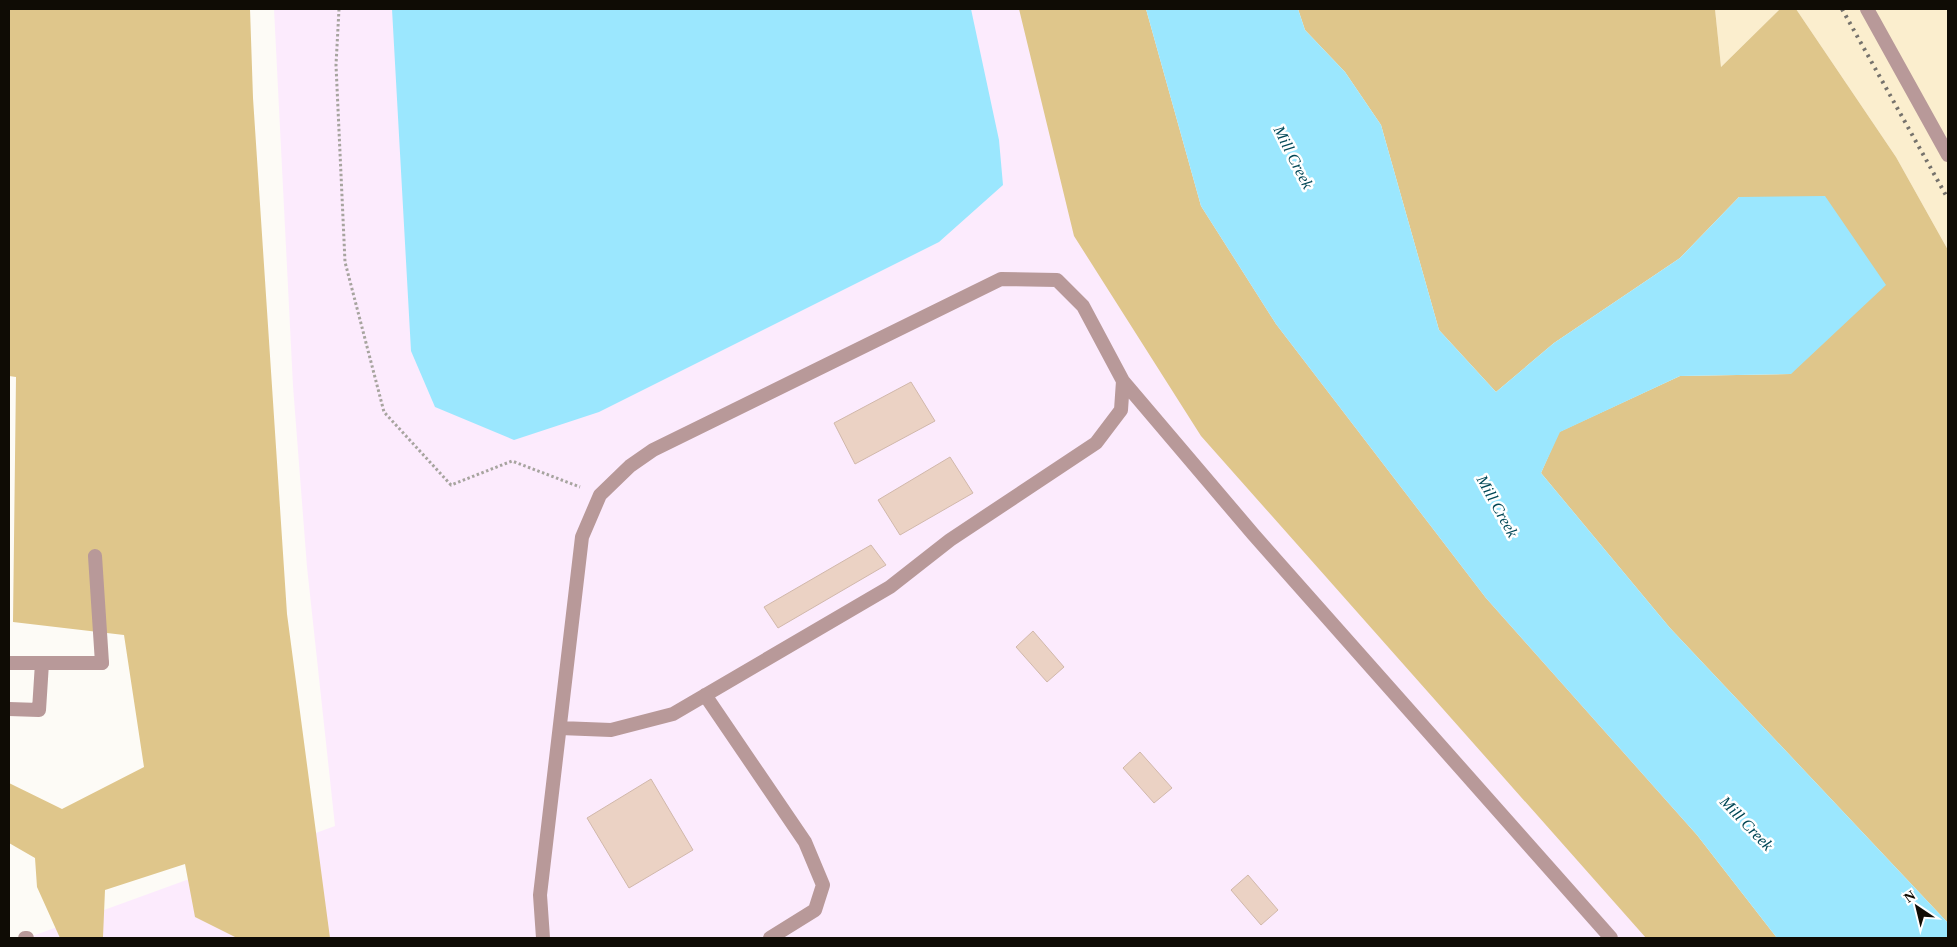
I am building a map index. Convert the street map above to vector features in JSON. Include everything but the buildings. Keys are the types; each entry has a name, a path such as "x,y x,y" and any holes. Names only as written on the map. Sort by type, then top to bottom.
{"street":[{"path":"1867,9 1948,155"},
{"path":"543,938 540,895 582,538 600,495 630,466 654,450 1001,279 1057,280 1083,306 1123,381 1253,534 1611,938"},
{"path":"560,728 611,730 673,714 890,587 950,540 1096,443 1121,410 1123,381"},
{"path":"9,663 102,662 95,556"},
{"path":"9,710 38,710 42,663"},
{"path":"705,695 805,842 823,885 815,910 770,938"}],"path":[{"path":"339,9 336,65 345,262 384,412 451,485 512,461 600,495"}],"shaded area":[{"path":"9,9 250,9 253,98 287,614 330,938 237,938 195,917 185,864 105,890 103,937 60,938 37,887 35,858 9,843 9,783 62,809 144,767 124,635 13,622 16,377 9,376"},
{"path":"274,9 1146,9 1201,206 1777,938 27,938 335,826 307,567 293,386"},
{"path":"1019,9 1146,9 1201,206 1276,324 1486,598 1697,835 1777,938 1646,938 1201,436 1074,236"},
{"path":"1298,9 1715,9 1721,67 1780,9 1796,9 1896,157 1948,250 1948,923 1670,628 1541,473 1559,432 1680,376 1791,374 1739,197 1680,258 1554,343 1496,392 1439,330 1381,125 1345,72 1305,30"},
{"path":"1715,9 1780,9 1721,67"},
{"path":"1796,9 1948,9 1948,250 1896,157"}],"water":[{"path":"392,9 971,9 999,140 1003,185 939,242 599,412 514,440 435,407 411,351"},
{"name":"Mill Creek","path":"1146,9 1298,9 1305,30 1345,72 1381,125 1439,330 1496,392 1554,343 1680,258 1739,197 1825,196 1886,285 1791,374 1680,376 1560,432 1541,473 1670,628 1948,923 1948,938 1777,938 1697,835 1486,598 1276,324 1201,206"}],"railway":[{"path":"1842,9 1948,199"}]}
